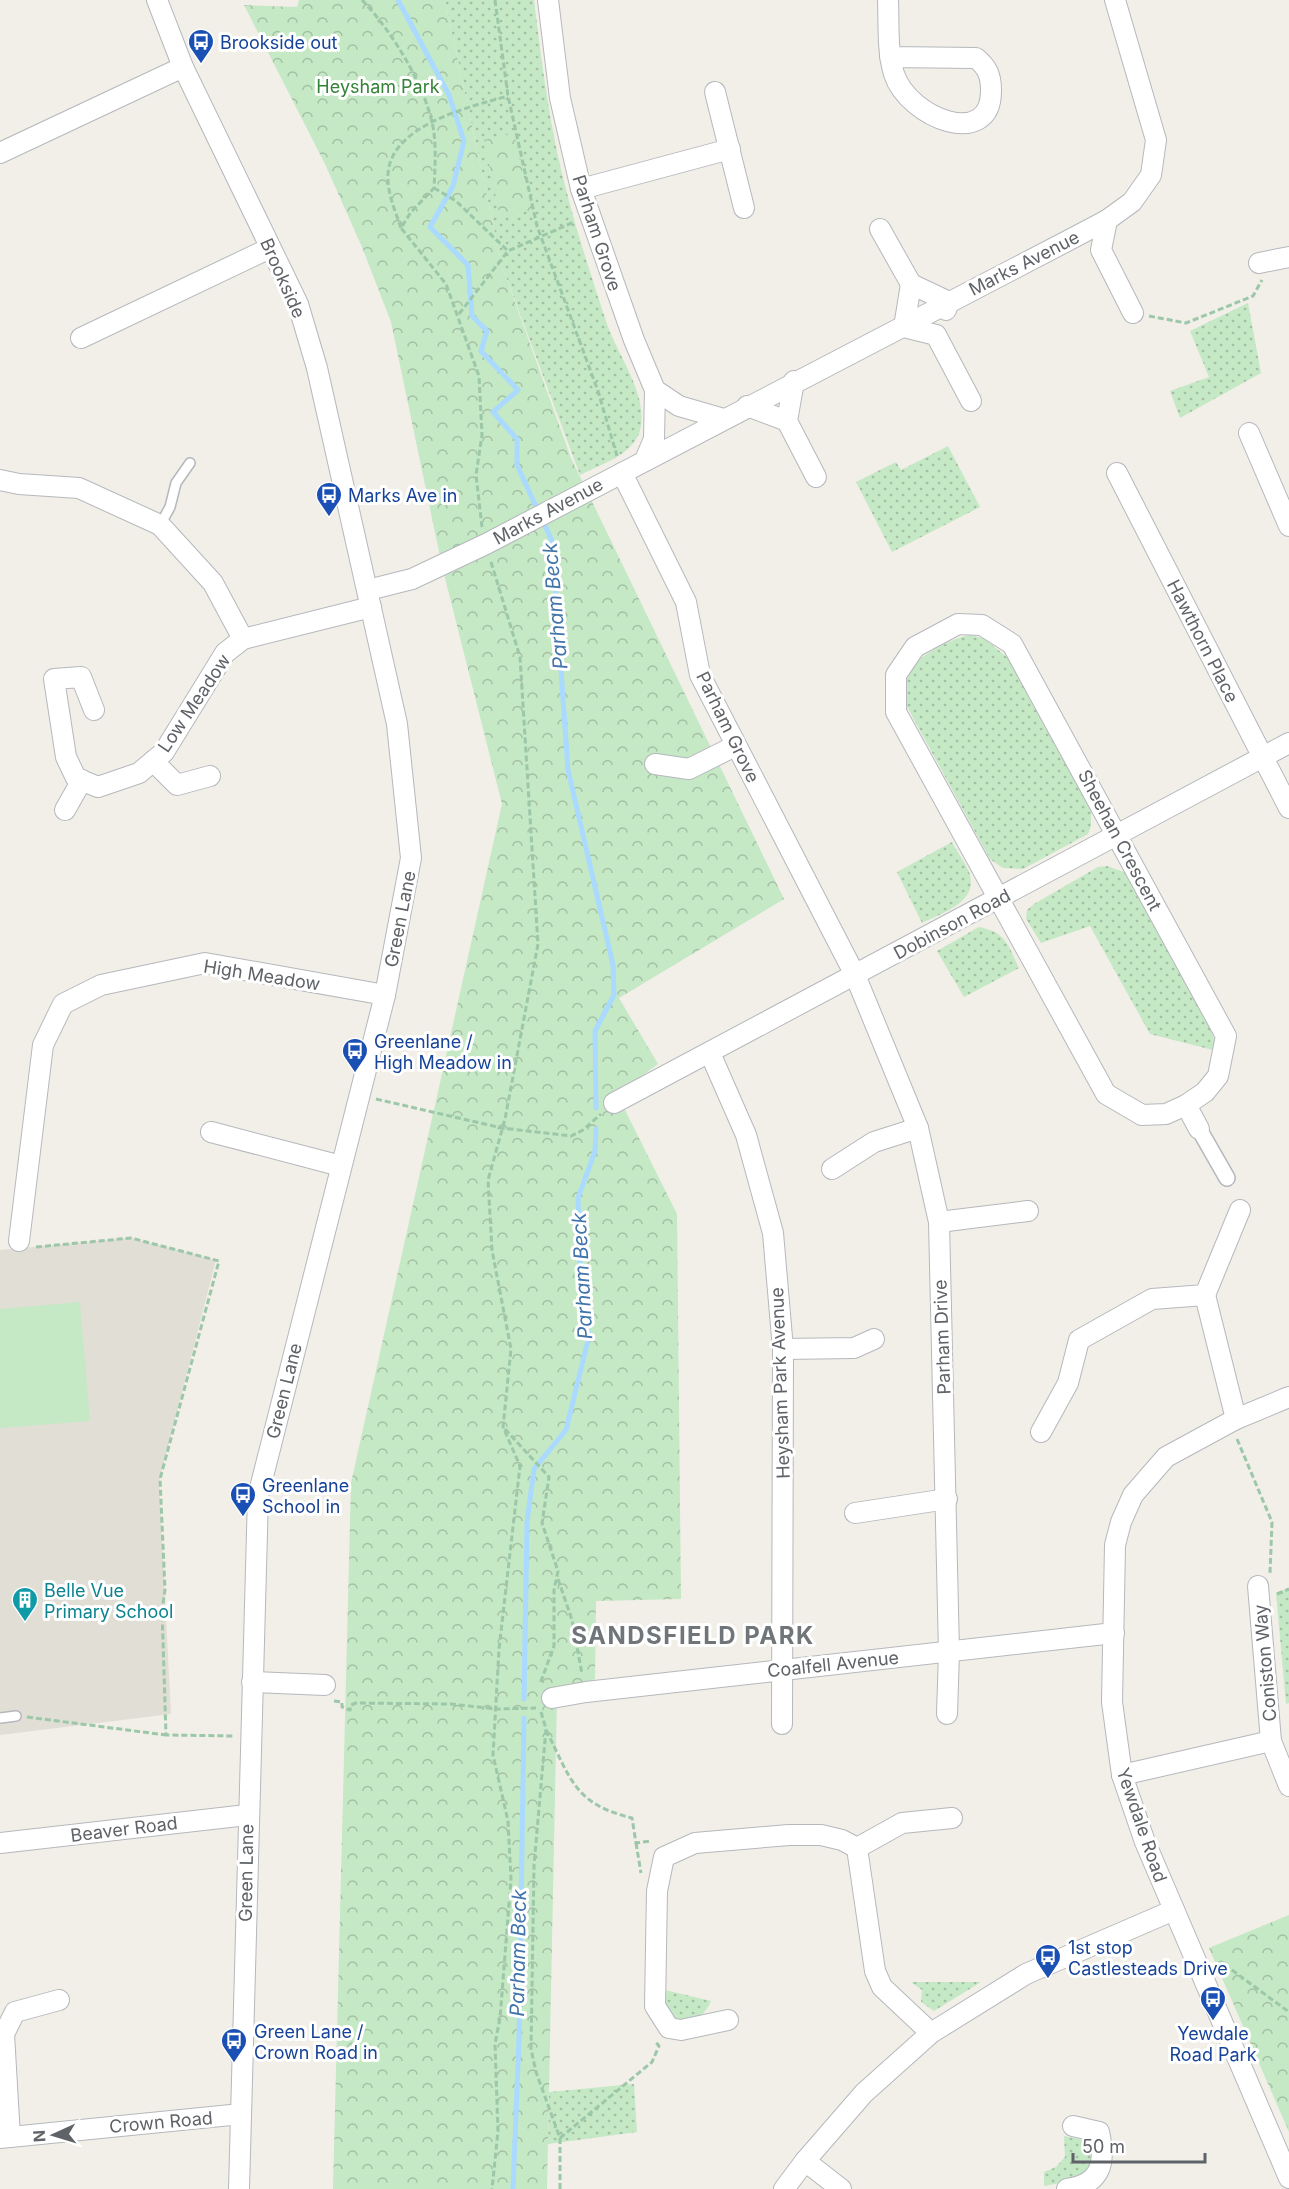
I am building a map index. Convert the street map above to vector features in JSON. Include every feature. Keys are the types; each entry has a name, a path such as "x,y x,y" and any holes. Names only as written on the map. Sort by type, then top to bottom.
{"street":[{"name":"Brookside","path":"157,0 183,67 298,304 317,368 370,599"},
{"name":"Parham Grove","path":"548,0 560,98 581,189 589,216 655,390 654,439 645,460"},
{"path":"888,0 891,57 895,75 903,92 919,109 950,123 961,123 975,120 984,114 990,105 990,76 985,65 976,58 891,57"},
{"name":"Marks Avenue","path":"370,599 486,544 795,381 904,327 1107,220 1132,202 1151,176 1156,140 1115,0"},
{"path":"0,153 183,67"},
{"path":"715,92 744,208"},
{"path":"581,189 730,149"},
{"path":"1107,220 1101,249 1133,313"},
{"path":"880,228 911,284 949,302 936,335"},
{"path":"1071,239 1101,249"},
{"path":"81,338 270,248"},
{"path":"1259,263 1289,257"},
{"path":"911,284 904,327 936,335 971,401"},
{"path":"795,381 787,422 816,477"},
{"path":"655,390 679,406 724,419"},
{"path":"747,406 787,422"},
{"path":"1249,433 1289,526"},
{"name":"Parham Grove","path":"622,472 686,602 700,675 855,975"},
{"name":"Hawthorn Place","path":"1117,473 1289,808"},
{"path":"0,480 19,484 79,488 160,525 213,584 243,639"},
{"name":"Low Meadow","path":"82,780 98,787 139,772 164,752 225,653 243,639 370,599"},
{"name":"Green Lane","path":"238,2189 258,1496 385,995 411,858 397,724 370,599"},
{"name":"Sheehan Crescent","path":"958,624 982,625 1012,644 1119,836 1226,1036 1218,1076 1205,1092 1186,1105 1166,1114 1142,1115 1106,1094 897,712 896,675 915,646 958,624"},
{"path":"65,810 82,780 76,778 66,758 54,679 81,677 94,710"},
{"name":"Dobinson Road","path":"614,1103 1119,836 1289,743"},
{"path":"655,764 689,769 735,746"},
{"path":"153,761 177,785 210,776"},
{"name":"High Meadow","path":"19,1241 43,1045 63,1004 101,985 205,963 385,995"},
{"name":"Parham Drive","path":"855,975 918,1128 939,1222 949,1653 946,1714"},
{"name":"Heysham Park Avenue","path":"710,1053 747,1135 773,1233 783,1349 784,1669 782,1724"},
{"path":"1186,1105 1227,1179"},
{"path":"832,1169 874,1142 918,1128"},
{"path":"212,1132 341,1166"},
{"path":"1240,1210 1205,1295 1242,1426"},
{"path":"939,1222 1028,1211"},
{"path":"1041,1432 1068,1383 1079,1340 1152,1299 1205,1295"},
{"path":"783,1349 854,1348 874,1340"},
{"name":"Yewdale Road","path":"1289,1396 1242,1426 1166,1457 1133,1495 1121,1522 1116,1545 1113,1576 1112,1702 1122,1775 1145,1842 1289,2178"},
{"path":"855,1513 946,1499"},
{"name":"Coniston Way","path":"1265,1582 1271,1741 1289,1786"},
{"name":"Coalfell Avenue","path":"542,1698 1114,1633"},
{"path":"252,1682 328,1693"},
{"name":"Coniston Way","path":"1122,1775 1271,1741"},
{"name":"Beaver Road","path":"0,1843 248,1815"},
{"path":"857,1848 902,1823 952,1818"},
{"path":"728,2020 681,2030 669,2028 655,2006 657,1892 664,1857 695,1843 789,1835 821,1835 842,1840 857,1848"},
{"path":"857,1848 875,1971 882,1987 931,2033"},
{"path":"784,2189 864,2093 931,2033 1026,1974 1174,1910"},
{"name":"Crown Road","path":"59,2000 15,2012 4,2034 5,2137 241,2114"},
{"path":"1067,2189 1084,2187 1097,2175 1104,2154 1099,2132 1073,2126"},
{"path":"805,2161 840,2189"}],"lane":[{"path":"160,525 170,507 176,483 190,463"},
{"path":"0,1718 16,1716"}],"path":[{"path":"362,0 378,16 418,82 431,123 436,158 434,188 411,212 401,228"},
{"path":"495,0 508,96 541,236 598,391 622,472"},
{"path":"492,2189 498,2131 495,2044 500,2018 511,1879 508,1821 493,1755 499,1649 520,1466 503,1427 511,1349 492,1250 488,1180 502,1128 538,944 520,657 486,544 477,504 476,475 482,435 479,376 446,284 401,228 388,192 388,172 397,145 431,123 462,109 508,96"},
{"path":"434,188 456,201 508,251"},
{"path":"458,315 508,251 589,216"},
{"path":"1133,313 1186,324 1253,296 1263,279 1259,263"},
{"path":"360,1095 502,1128 572,1136 583,1130 614,1103"},
{"path":"19,1241 30,1247 131,1238 219,1261 159,1479 165,1590 162,1610 166,1735"},
{"path":"1242,1426 1237,1438 1272,1522 1265,1582"},
{"path":"503,1427 549,1477 542,1523 558,1571 554,1602 554,1646 540,1716 577,1791 592,1803 632,1818 636,1843 651,1841"},
{"path":"557,1578 572,1620 586,1692"},
{"path":"328,1693 342,1702 342,1707 350,1710 351,1705 356,1703 451,1704 496,1709"},
{"path":"531,1708 542,1698"},
{"path":"16,1716 166,1735 237,1736"},
{"path":"546,1729 534,1865 531,2049 536,2072 560,2138 560,2189"},
{"path":"1215,1965 1221,1962 1289,2012"},
{"path":"560,2138 652,2062"}],"shaded area":[{"name":"Belle Vue Primary School","path":"131,1238 216,1260 159,1482 171,1714 0,1735 0,1250"}],"green space":[{"name":"Heysham Park","path":"299,0 445,0 502,266 571,458 784,899 619,998 658,1064 617,1094 677,1214 681,1599 596,1601 595,1679 557,1696 547,2189 333,2189 351,1483 502,804 442,566 391,322 362,247 325,164 244,5 297,7"},
{"path":"445,0 534,0 551,121 567,193 607,324 635,387 641,413 641,426 633,444 617,457 580,475 502,266"},
{"path":"514,133 531,210 500,217 484,140"},
{"path":"1248,303 1261,373 1180,418 1170,391 1209,377 1190,331"},
{"path":"948,446 980,507 892,552 856,482 896,462 901,470"},
{"path":"971,635 985,639 1009,659 1091,807 1091,826 1088,834 1023,869 1003,868 990,859 905,703 905,688 913,666 940,646"},
{"path":"952,842 969,872 971,882 969,891 957,905 922,923 897,872"},
{"path":"1107,866 1124,872 1210,1027 1214,1039 1213,1050 1150,1034 1090,926 1041,943 1026,919 1027,910 1034,904 1098,867"},
{"path":"979,927 1001,936 1009,946 1019,968 964,997 937,951"},
{"path":"80,1302 90,1421 0,1428 0,1309"},
{"path":"1289,1588 1289,1703 1286,1704 1276,1593"},
{"path":"1289,1915 1289,2132 1209,1948"},
{"path":"911,1982 981,1982 934,2011 921,2002 922,1990"},
{"path":"665,1990 711,2001 700,2016 684,2020 678,2019 671,2017 665,2004"},
{"path":"634,2084 637,2132 548,2144 549,2092"},
{"path":"1064,2136 1080,2139 1095,2150 1095,2158 1082,2179 1044,2186 1044,2172 1056,2167 1065,2157"}],"waterway":[{"name":"Parham Beck","path":"398,0 449,95 464,141 453,186 430,227 468,265 472,316 487,331 481,351 518,390 493,412 517,439 517,465 538,511"},
{"name":"Parham Beck","path":"542,519 552,541 568,770 613,965 614,995 595,1031 596,1108"},
{"name":"Parham Beck","path":"524,1699 527,1522 534,1469 566,1430 589,1336 581,1292 578,1198 595,1151 596,1129"},
{"name":"Parham Beck","path":"513,2189 519,2039 524,1718"}],"place":[{"name":"Brookside out","path":"201,65"},
{"name":"Marks Ave in","path":"329,518"},
{"name":"Greenlane / High Meadow in","path":"355,1074"},
{"name":"Greenlane School in","path":"243,1518"},
{"name":"Belle Vue Primary School","path":"25,1623"},
{"name":"1st stop Castlesteads Drive","path":"1048,1980"},
{"name":"Yewdale Road Park","path":"1213,2022"},
{"name":"Green Lane / Crown Road in","path":"234,2064"}],"district":[{"name":"SANDSFIELD PARK","path":"693,1635"}]}
